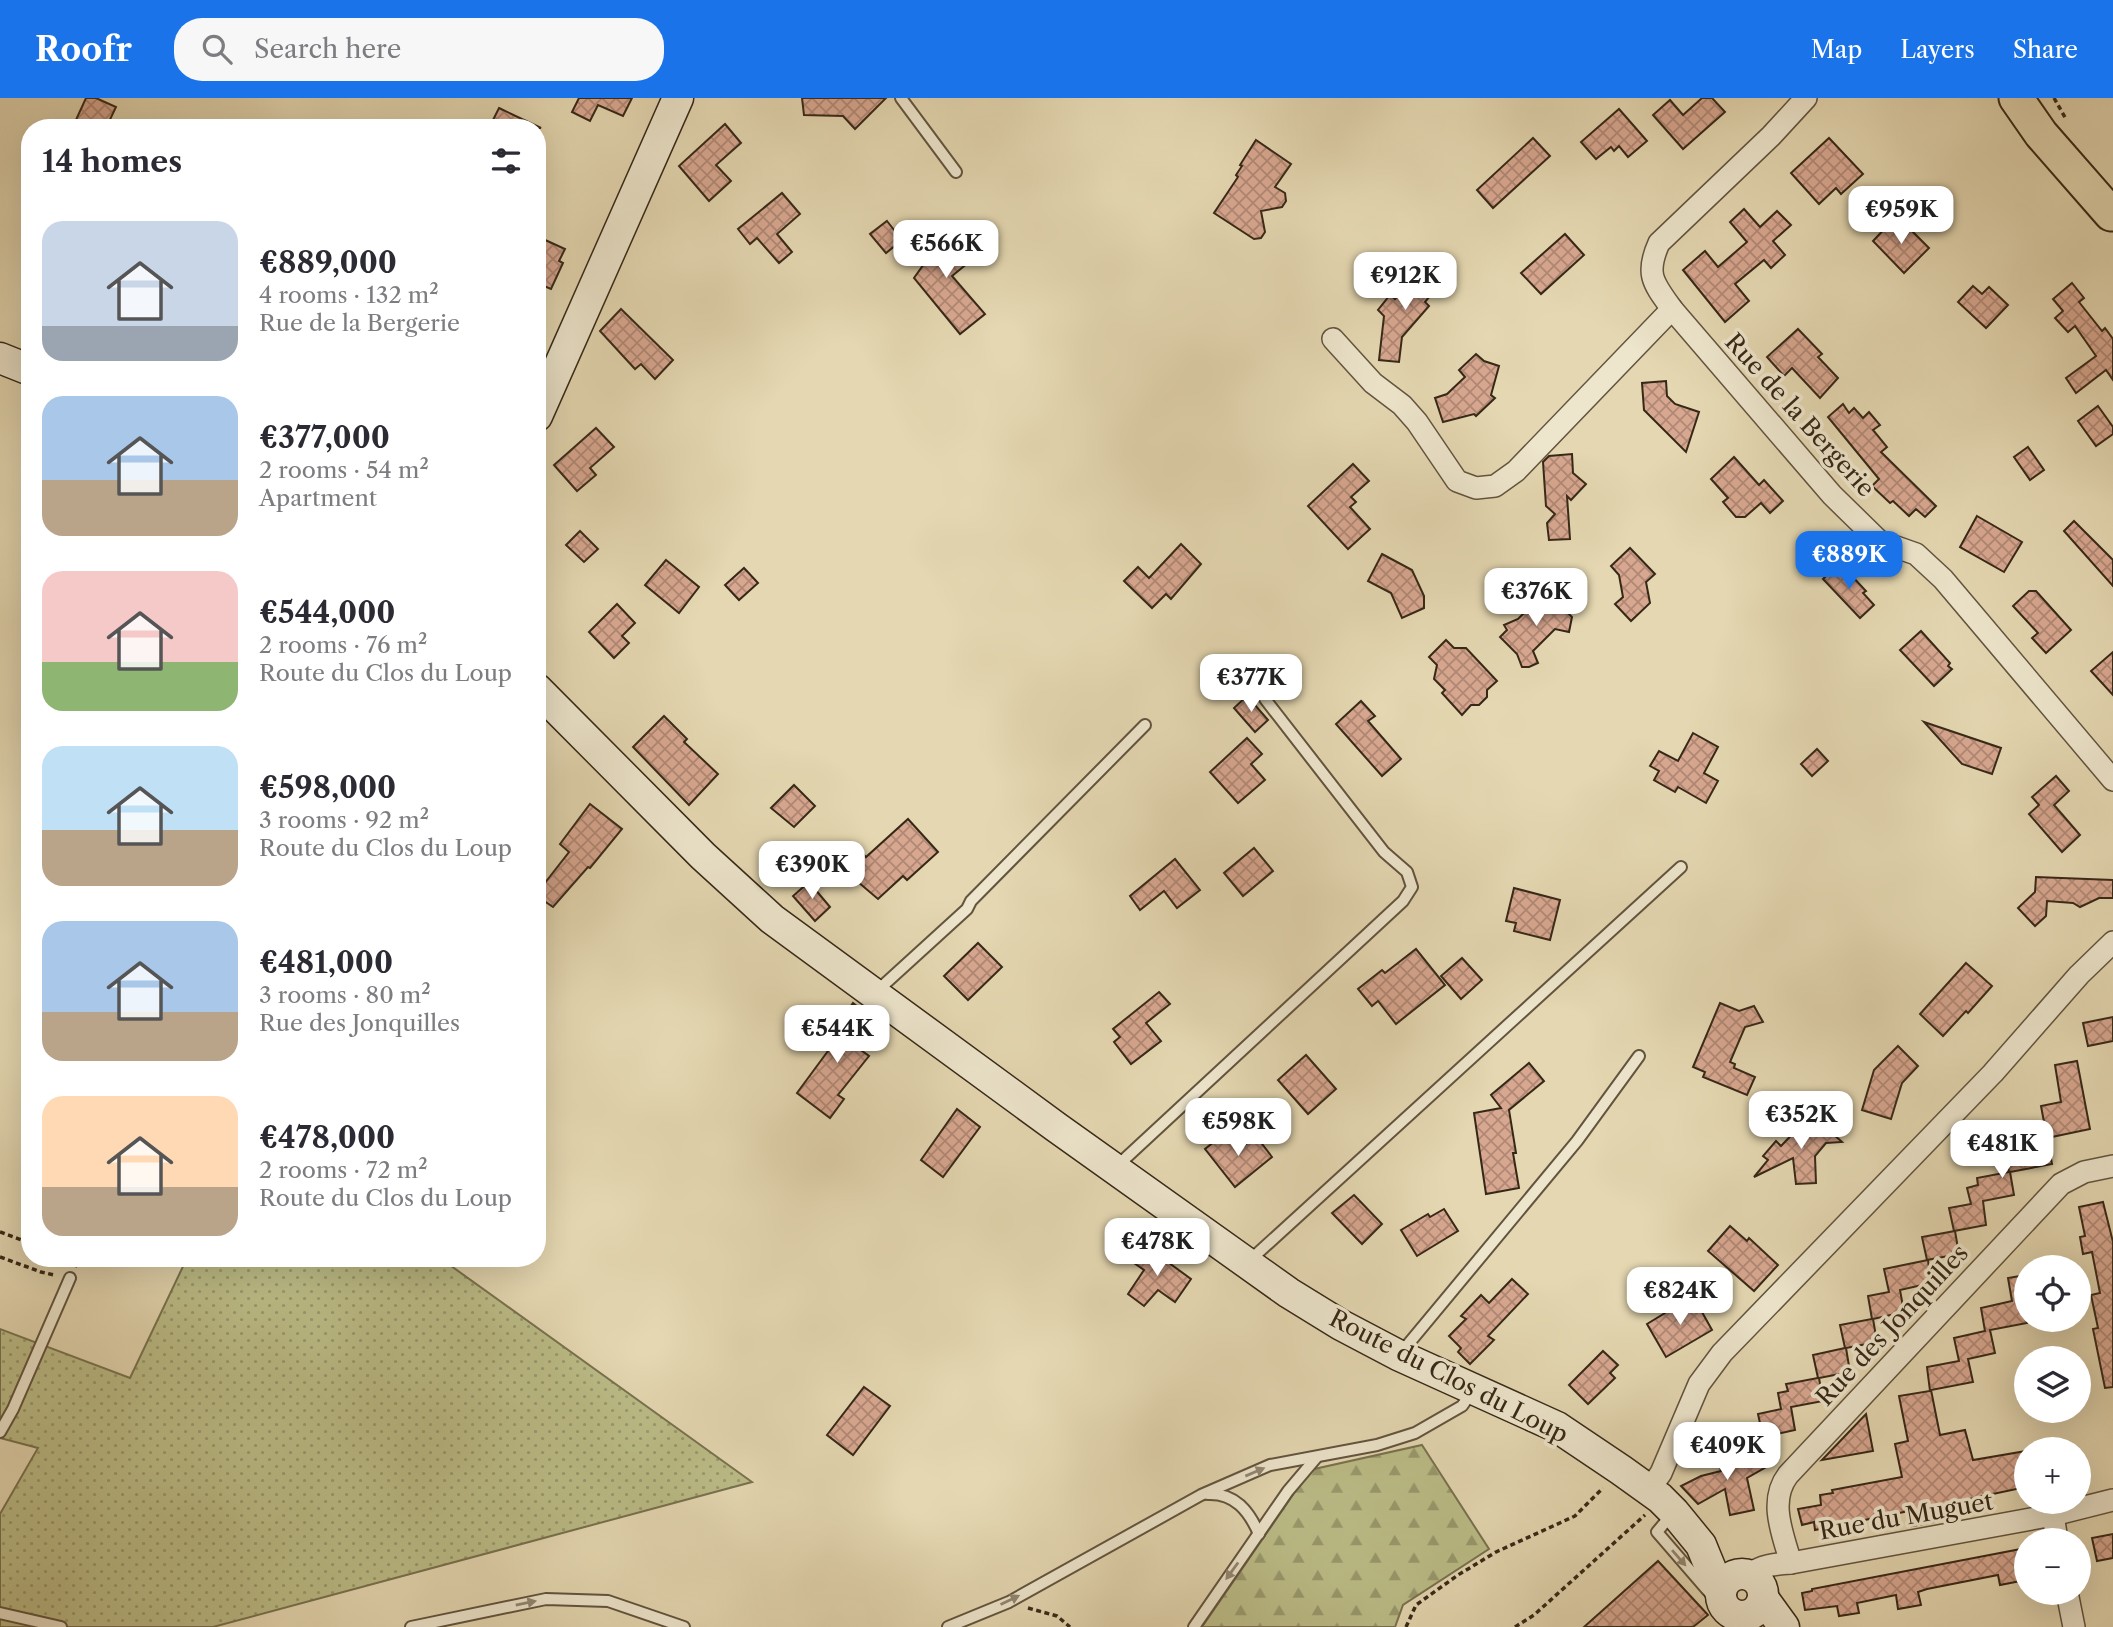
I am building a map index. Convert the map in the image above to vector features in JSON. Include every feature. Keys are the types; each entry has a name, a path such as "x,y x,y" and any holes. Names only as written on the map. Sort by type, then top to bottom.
{"main road":[{"path":"2016,98 2041,135 2112,215"},
{"path":"2042,98 2112,215"}],"street":[{"path":"546,396 678,98"},
{"name":"Rue de la Bergerie","path":"1806,98 1771,136 1659,243 1651,259 1652,275 1672,309 1832,495 1879,541 1916,554 1944,579 2113,780"},
{"path":"1333,339 1373,383 1402,405 1417,422 1457,481 1476,488 1495,486 1516,471 1672,309"},
{"path":"0,358 21,366"},
{"name":"Route du Clos du Loup","path":"546,698 703,856 772,919 1114,1169 1290,1293 1398,1355 1557,1427 1621,1470 1660,1498 1744,1596 1784,1627"},
{"path":"1660,1498 1661,1473 1699,1384 1722,1353 1993,1073 2113,942"},
{"name":"Rue des Jonquilles","path":"1791,1563 1778,1513 1780,1486 1788,1475 2061,1184 2084,1172 2113,1166"},
{"name":"Rue du Muguet","path":"1744,1596 1791,1563 2053,1515 2113,1500"},
{"path":"2053,1515 2055,1528"},
{"path":"2070,1605 2074,1627"}],"lane":[{"path":"901,98 956,172"},
{"path":"1114,1169 1404,901 1412,887 1407,872 1384,852 1265,699"},
{"path":"873,994 967,909 971,901 1145,725"},
{"path":"1247,1263 1681,867"},
{"path":"1398,1355 1577,1141 1639,1056"},
{"path":"0,1432 13,1409 70,1278"},
{"path":"948,1627 1009,1602 1201,1495 1270,1465 1377,1445 1415,1433 1462,1406 1475,1389"},
{"path":"1194,1627 1288,1491 1316,1458"},
{"path":"1201,1495 1216,1494 1233,1499 1252,1519 1259,1534"},
{"path":"1660,1498 1657,1532 1710,1593 1744,1596"},
{"path":"411,1627 546,1598 608,1601 684,1627"},
{"path":"0,1613 61,1627"}],"path":[{"path":"0,1232 21,1240"},
{"path":"0,1257 21,1265"},
{"path":"27,1267 70,1278"},
{"path":"1406,1627 1416,1605 1496,1552 1575,1516 1621,1470"},
{"path":"1515,1627 1544,1607 1660,1498"},
{"path":"1009,1602 1057,1616 1070,1627"}],"green space":[{"path":"183,1267 453,1267 752,1482 213,1627 0,1627 0,1514 38,1448 0,1438 0,1329 130,1378"},
{"path":"1422,1445 1489,1549 1403,1605 1395,1627 1202,1627 1310,1470"}],"building":[{"path":"86,98 96,98 116,107 110,119 76,119"},
{"path":"579,98 632,98 623,116 598,105 590,121 572,112"},
{"path":"802,98 886,98 855,129 843,116 804,115"},
{"path":"1702,98 1712,98 1725,112 1683,149 1653,115 1670,100 1683,115"},
{"path":"499,108 522,119 494,119"},
{"path":"1619,109 1647,141 1628,157 1619,146 1614,151 1611,147 1596,159 1581,142"},
{"path":"725,124 741,143 716,165 731,181 709,201 679,166"},
{"path":"1533,138 1550,156 1493,208 1477,190"},
{"path":"1829,138 1863,174 1841,194 1836,188 1819,204 1791,173"},
{"path":"1256,140 1291,164 1275,187 1285,193 1286,201 1282,207 1261,211 1265,232 1261,238 1254,239 1214,213 1238,177 1236,175 1242,166 1240,165"},
{"path":"782,193 800,214 777,234 792,252 779,263 757,238 750,244 738,229"},
{"path":"1744,209 1760,227 1777,211 1791,225 1773,241 1785,255 1771,268 1764,260 1735,284 1749,301 1725,322 1683,270 1705,251 1718,267 1747,242 1730,222"},
{"path":"887,221 902,240 886,253 870,234"},
{"path":"1890,223 1897,230 1904,223 1929,248 1904,273 1873,241"},
{"path":"940,227 969,262 952,276 985,314 960,334 914,278 926,261 915,248"},
{"path":"1565,234 1584,255 1541,294 1521,273"},
{"path":"546,240 565,249 559,261 563,263 551,289 546,287"},
{"path":"1424,264 1443,280 1425,302 1429,306 1402,337 1399,362 1379,360 1384,316 1378,310 1390,295 1395,299"},
{"path":"2072,283 2084,298 2079,302 2102,331 2105,328 2113,339 2113,380 2106,370 2076,393 2066,378 2096,356 2075,326 2068,332 2055,318 2063,311 2053,299"},
{"path":"1973,286 1982,294 1989,287 2008,305 1986,328 1958,302"},
{"path":"621,309 673,360 655,379 641,364 635,369 600,331"},
{"path":"1798,329 1822,354 1818,357 1838,378 1820,398 1792,368 1784,376 1767,357"},
{"path":"1476,354 1484,361 1499,366 1491,395 1495,398 1476,416 1474,414 1443,422 1435,398 1447,394 1465,377 1459,370"},
{"path":"1666,381 1667,396 1675,404 1699,412 1686,452 1644,410 1642,383"},
{"path":"1843,404 1849,413 1854,408 1863,418 1869,412 1880,425 1873,430 1887,447 1881,452 1936,506 1925,517 1916,509 1909,516 1872,486 1879,479 1828,417"},
{"path":"2098,406 2113,427 2113,434 2096,446 2078,421"},
{"path":"596,428 614,447 590,468 596,475 577,491 554,465"},
{"path":"2028,447 2044,470 2030,480 2014,457"},
{"path":"1572,454 1573,473 1586,484 1571,500 1567,496 1570,539 1549,540 1547,523 1555,514 1546,506 1543,462 1549,456"},
{"path":"1734,457 1759,485 1764,480 1783,501 1770,513 1761,503 1745,517 1736,517 1723,502 1728,498 1711,479"},
{"path":"1353,464 1369,481 1351,497 1356,502 1350,507 1370,529 1348,549 1308,506"},
{"path":"1977,516 2022,542 2004,572 1960,547"},
{"path":"2074,521 2113,560 2113,586 2064,531"},
{"path":"580,531 598,549 584,562 566,545"},
{"path":"1181,544 1201,564 1171,599 1166,594 1152,608 1124,581 1138,567 1149,578"},
{"path":"1630,548 1655,574 1646,582 1650,603 1631,621 1615,604 1623,597 1619,575 1611,566"},
{"path":"1382,554 1412,570 1424,596 1424,608 1402,618 1391,593 1368,581"},
{"path":"666,560 699,587 679,613 645,585"},
{"path":"1837,565 1866,591 1863,593 1874,605 1860,618 1823,579"},
{"path":"744,568 758,583 739,600 725,585"},
{"path":"1546,591 1572,617 1569,632 1555,629 1533,651 1538,663 1522,667 1517,654 1500,637 1507,630 1504,625 1518,619"},
{"path":"2029,591 2036,591 2071,630 2046,653 2032,638 2038,633 2013,606"},
{"path":"617,604 635,623 622,636 629,643 614,658 589,632"},
{"path":"1921,631 1950,663 1948,666 1952,669 1934,686 1900,650"},
{"path":"1446,640 1454,648 1466,648 1497,681 1487,690 1487,697 1479,705 1471,705 1462,715 1442,693 1445,690 1434,679 1437,665 1429,657"},
{"path":"2113,652 2113,695 2091,671"},
{"path":"1247,696 1268,720 1255,732 1234,708"},
{"path":"1361,701 1375,716 1368,721 1401,759 1382,776 1336,724"},
{"path":"664,716 687,739 684,742 718,774 689,805 633,747"},
{"path":"1924,722 2001,748 1992,774 1962,764"},
{"path":"1693,733 1718,747 1704,773 1718,781 1706,803 1678,787 1675,792 1654,780 1659,771 1650,766 1659,751 1678,761"},
{"path":"1247,738 1262,754 1251,764 1265,780 1238,803 1210,772"},
{"path":"1817,749 1828,761 1812,776 1801,764"},
{"path":"2056,776 2069,791 2054,805 2080,835 2062,852 2029,814 2039,805 2032,797"},
{"path":"794,785 815,806 794,827 771,808"},
{"path":"590,804 622,829 553,907 546,902 546,881 569,852 560,844"},
{"path":"908,819 938,852 907,880 903,876 878,899 838,865 857,848 866,857"},
{"path":"1254,848 1273,871 1243,896 1224,873"},
{"path":"1175,859 1200,890 1177,908 1164,891 1140,910 1130,896"},
{"path":"2036,877 2113,880 2113,898 2099,898 2080,907 2073,903 2047,901 2046,916 2035,926 2018,908 2035,892"},
{"path":"809,882 830,907 815,921 793,896"},
{"path":"1514,888 1560,900 1550,940 1514,931 1516,923 1506,921"},
{"path":"978,943 1002,967 968,1000 944,976"},
{"path":"1416,949 1445,985 1396,1024 1378,1001 1372,1006 1358,989 1382,970 1385,973"},
{"path":"1462,958 1482,980 1461,999 1441,976"},
{"path":"1966,963 1992,986 1943,1036 1920,1014"},
{"path":"1159,992 1170,1004 1146,1023 1161,1041 1131,1064 1114,1042 1120,1037 1113,1029"},
{"path":"853,1003 868,1015 862,1023 867,1027 854,1045 869,1056 838,1095 844,1099 830,1118 797,1093 842,1032 836,1027"},
{"path":"1720,1003 1739,1011 1754,1006 1763,1022 1745,1027 1730,1062 1735,1064 1734,1068 1755,1077 1747,1095 1703,1077 1705,1072 1693,1067"},
{"path":"2113,1017 2113,1041 2088,1046 2083,1023"},
{"path":"1898,1046 1918,1066 1902,1083 1891,1119 1862,1110 1874,1070"},
{"path":"1306,1055 1336,1089 1308,1114 1278,1080"},
{"path":"2077,1061 2090,1129 2047,1138 2041,1106 2061,1102 2055,1065"},
{"path":"1529,1063 1544,1081 1509,1110 1519,1188 1486,1194 1474,1113 1501,1108 1491,1095"},
{"path":"957,1109 980,1127 943,1177 921,1160"},
{"path":"1814,1117 1842,1142 1826,1143 1815,1156 1816,1183 1796,1184 1793,1158 1754,1177 1768,1160 1763,1156 1776,1141 1781,1146 1805,1121 1809,1125"},
{"path":"2045,1127 2052,1164 2010,1172 2014,1195 1983,1201 1986,1225 1954,1231 1949,1208 1971,1204 1967,1188 1978,1185 1977,1178 2009,1172 2004,1149 2026,1144 2024,1132"},
{"path":"1224,1134 1238,1151 1256,1136 1272,1157 1235,1187 1205,1149"},
{"path":"1354,1195 1382,1224 1362,1244 1332,1213"},
{"path":"2103,1202 2113,1242 2113,1387 2105,1388 2093,1329 2098,1328 2091,1295 2100,1293 2092,1252 2083,1254 2080,1237 2085,1236 2079,1207"},
{"path":"1444,1209 1458,1231 1417,1256 1401,1230 1428,1214 1430,1217"},
{"path":"1730,1226 1747,1241 1749,1238 1778,1265 1754,1291 1708,1251"},
{"path":"1955,1231 1959,1254 1927,1260 1922,1237"},
{"path":"1146,1246 1191,1279 1175,1302 1158,1290 1144,1306 1128,1294 1144,1270 1134,1263"},
{"path":"1928,1260 1931,1283 1900,1290 1904,1312 1873,1319 1877,1342 1846,1348 1850,1372 1819,1378 1823,1401 1791,1407 1795,1430 1763,1437 1758,1414 1781,1409 1778,1393 1788,1391 1786,1384 1818,1378 1813,1355 1845,1348 1840,1325 1872,1319 1868,1296 1889,1292 1884,1269"},
{"path":"2014,1277 2014,1325 1990,1330 1995,1353 1968,1359 1973,1382 1931,1390 1940,1435 1965,1430 1973,1460 2014,1453 2014,1490 1941,1505 1944,1520 1912,1526 1909,1511 1815,1530 1814,1522 1802,1525 1798,1509 1821,1505 1820,1495 1833,1493 1832,1490 1902,1477 1895,1444 1908,1441 1899,1396 1930,1391 1927,1367 1959,1361 1954,1338 1985,1331 1981,1308 2012,1301 2008,1278"},
{"path":"1512,1279 1528,1294 1488,1336 1494,1340 1470,1364 1458,1352 1461,1348 1449,1336 1466,1319 1461,1316 1481,1295 1489,1303"},
{"path":"1693,1296 1712,1330 1666,1357 1647,1324"},
{"path":"1603,1351 1618,1365 1610,1373 1615,1378 1588,1404 1569,1385"},
{"path":"864,1387 890,1406 853,1455 827,1435"},
{"path":"1866,1414 1873,1451 1822,1460 1846,1435"},
{"path":"1741,1446 1745,1467 1767,1462 1768,1466 1747,1478 1754,1510 1730,1515 1725,1489 1698,1504 1681,1486 1701,1476 1721,1471 1717,1451"},
{"path":"2113,1534 2113,1558 2097,1561 2092,1538"},
{"path":"2014,1550 2014,1582 2000,1585 1998,1575 1927,1589 1918,1592 1921,1605 1898,1609 1896,1595 1857,1603 1859,1613 1839,1616 1837,1606 1805,1610 1802,1593"},
{"path":"1658,1561 1708,1615 1693,1627 1584,1627"}]}
